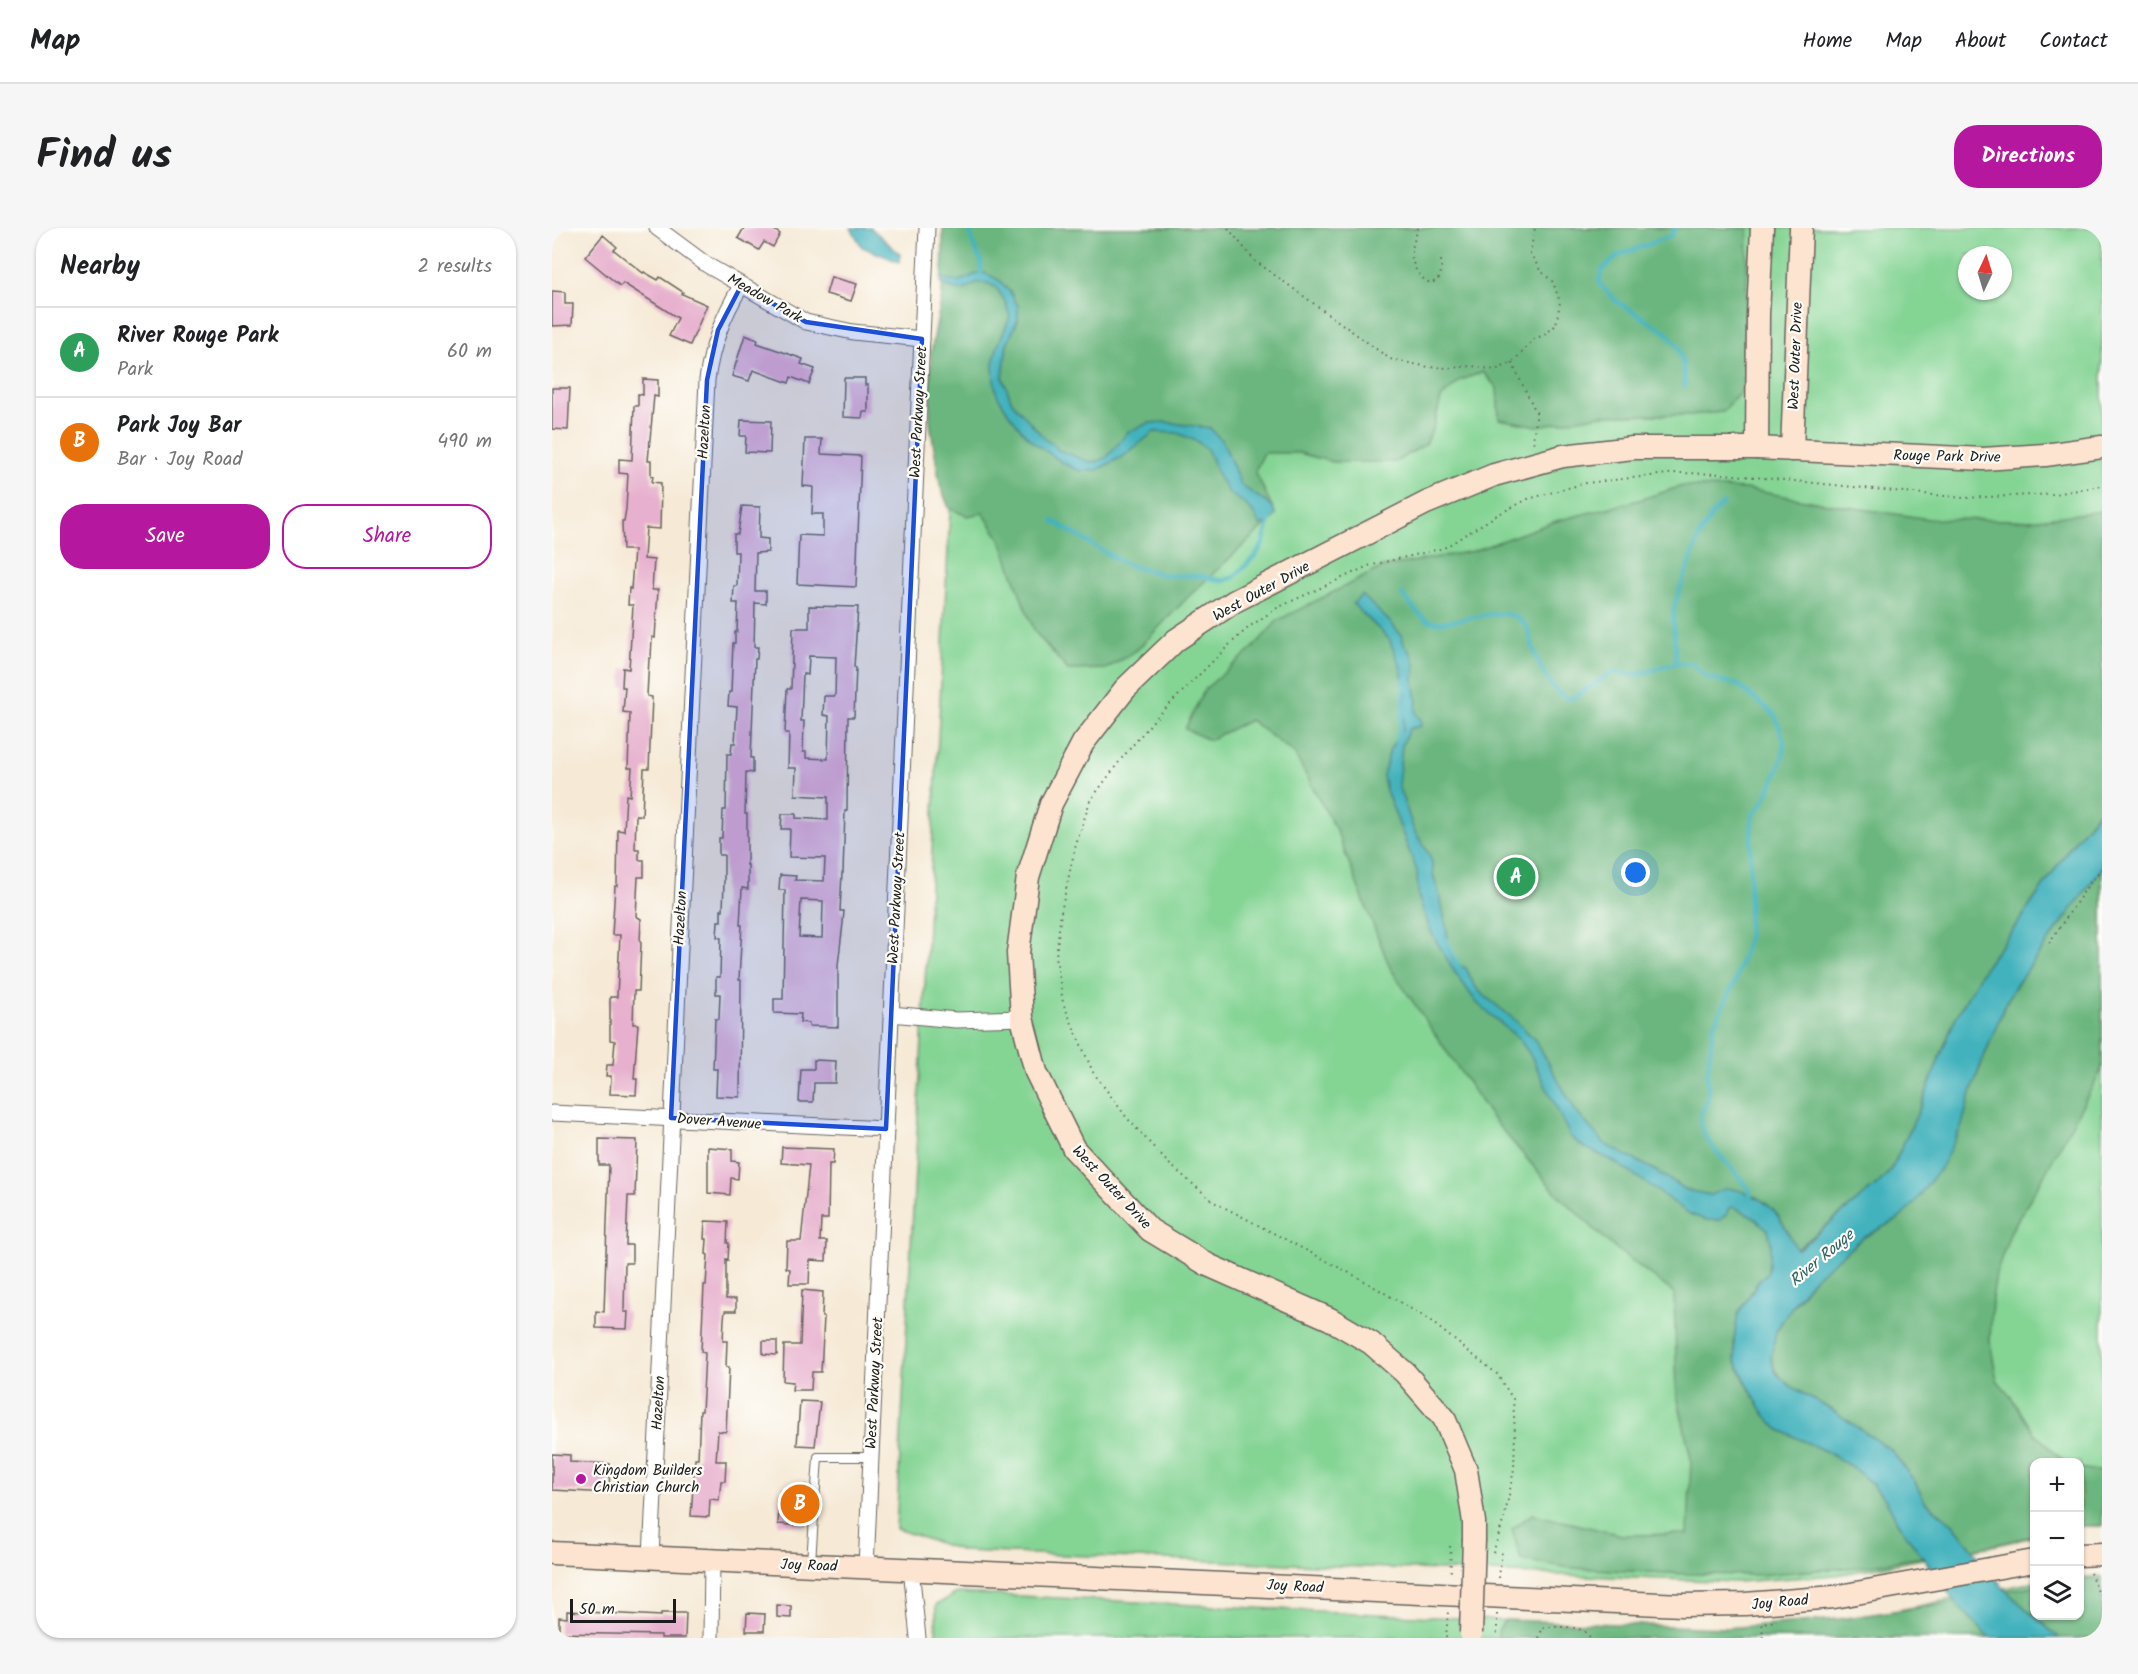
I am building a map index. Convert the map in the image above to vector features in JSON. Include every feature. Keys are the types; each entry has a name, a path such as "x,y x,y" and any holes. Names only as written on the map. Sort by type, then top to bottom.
{"main road":[{"path":"1757,448 1758,315 1762,228"},
{"name":"West Outer Drive","path":"1471,1636 1474,1522 1466,1470 1444,1418 1413,1382 1371,1343 1330,1319 1208,1264 1150,1230 1074,1149 1036,1072 1022,1018 1018,953 1028,877 1051,804 1083,743 1125,689 1176,640 1235,602 1425,503 1494,475 1537,463 1563,456 1634,448 1792,450 1801,228"},
{"name":"Rouge Park Drive","path":"1792,450 1983,459 2046,455 2102,447"},
{"name":"Joy Road","path":"552,1553 1682,1605 1745,1604 1834,1597 1931,1581 2030,1561"}],"street":[{"name":"Meadow Park","path":"657,228 707,265 806,322 853,332 922,339"},
{"name":"West Parkway Street","path":"866,1567 927,228"},
{"name":"Hazelton","path":"651,1557 707,380 711,352 718,330 741,286"},
{"path":"891,1014 956,1020 1022,1018"},
{"name":"Dover Avenue","path":"552,1113 886,1129"},
{"path":"711,1638 712,1561"},
{"path":"911,1568 918,1638"}],"lane":[{"path":"811,1565 819,1457 871,1457"}],"path":[{"path":"1228,228 1254,260 1390,359 1428,367 1472,366 1495,370 1512,363 1534,339 1546,334 1556,325 1560,302 1553,282 1540,270 1530,253 1535,228"},
{"path":"1418,228 1411,253 1418,275 1423,280 1431,283 1438,280 1441,272 1441,257"},
{"path":"1512,363 1536,412 1537,420 1533,438 1537,463"},
{"path":"1493,1553 1505,1515 1514,1469 1515,1433 1513,1399 1497,1374 1428,1319 1361,1280 1214,1202 1168,1163 1127,1118 1093,1071 1063,1002 1056,956 1061,912 1090,801 1153,721 1249,627 1277,608 1368,566 1444,548 1528,499 1586,483 1677,473 1724,474 1964,498 2055,494 2102,486"},
{"path":"2049,943 2102,868"},
{"path":"1450,1545 1451,1578"},
{"path":"1499,1578 1502,1550"},
{"path":"2090,1560 2100,1594 2102,1594"},
{"path":"1446,1638 1449,1611"},
{"path":"1497,1613 1497,1638"},
{"path":"1539,1638 1543,1628 1580,1629 1588,1633 1590,1638"}],"highlighted area":[{"path":"741,286 806,322 922,339 886,1129 671,1118 707,380 718,330"}],"green space":[{"path":"943,228 1748,228 1743,389 1723,412 1689,415 1602,415 1537,426 1499,419 1497,388 1483,372 1461,380 1441,398 1426,444 1395,462 1333,462 1299,453 1264,453 1255,471 1276,515 1189,596 1137,650 1106,669 1068,670 1035,632 1001,540 983,513 967,516 949,508 940,485 930,423 931,352 942,296"},
{"path":"965,228 2102,228 2102,1526 2084,1526 2084,1458 2030,1458 2030,1538 1836,1575 1737,1582 963,1551 896,1529"},
{"path":"1682,486 1746,489 1929,519 2030,520 2102,511 2102,807 2070,847 1984,968 1954,1021 1921,1106 1891,1170 1878,1184 1768,1272 1758,1282 1738,1314 1734,1340 1735,1359 1755,1399 1778,1429 1827,1452 1852,1467 1872,1484 1886,1500 1898,1523 1923,1557 1858,1567 1759,1575 1572,1568 1521,1560 1512,1529 1532,1514 1622,1535 1688,1534 1691,1459 1677,1395 1674,1293 1610,1244 1558,1195 1492,1118 1390,968 1336,830 1294,753 1250,720 1209,740 1185,729 1205,689 1252,649 1278,620 1383,567 1473,551 1556,521 1639,500"},
{"path":"2102,868 2102,1069 2011,1231 1996,1274 1992,1299 1990,1342 1997,1380 2009,1394 2034,1433 2061,1458 2030,1458 2030,1537 1972,1550 1953,1524 1924,1501 1915,1482 1891,1450 1832,1410 1797,1391 1782,1379 1772,1364 1771,1351 1776,1331 1815,1277 1864,1237 1900,1218 1941,1167 2003,1009 2014,988"},
{"path":"2084,1469 2102,1472 2102,1526 2084,1526"},
{"path":"2102,1576 2102,1638 936,1638 936,1605 957,1593 1715,1631 1861,1618 2030,1583 2030,1620 2084,1620 2084,1577"},
{"path":"2084,1579 2102,1579 2102,1638 2059,1638 2039,1620 2084,1620"},
{"path":"2030,1587 2030,1612 2006,1591"},
{"path":"1955,1602 1990,1638 1498,1638 1498,1631 1505,1620 1726,1628 1839,1619"}],"water":[{"path":"851,228 871,228 900,254 899,262 862,247"},
{"path":"978,273 985,273 999,280 1010,292 1018,306 1018,320 1007,344 1003,378 1012,402 1058,450 1090,462 1099,461 1107,457 1128,432 1149,423 1164,422 1210,428 1223,442 1241,485 1272,506 1276,515 1269,522 1260,525 1245,504 1229,493 1207,449 1196,441 1177,433 1154,432 1122,457 1097,470 1079,471 1036,444 1009,414 997,395 993,364 1010,317 1005,301 996,287 987,283 976,283 965,290 957,290 941,283 941,277 957,281"},
{"name":"River Rouge","path":"1362,595 1401,635 1415,663 1416,714 1421,720 1421,726 1409,729 1402,745 1398,785 1414,830 1432,862 1447,931 1448,947 1453,960 1466,968 1474,985 1481,993 1515,1020 1535,1040 1577,1113 1606,1145 1651,1168 1686,1190 1711,1195 1720,1190 1731,1189 1756,1197 1765,1202 1778,1215 1797,1250 1878,1184 1891,1170 1921,1106 1954,1021 1984,968 2070,847 2102,807 2102,868 2014,988 2003,1009 1978,1072 1962,1125 1941,1167 1900,1218 1864,1237 1815,1277 1776,1331 1771,1357 1776,1373 1789,1385 1832,1410 1891,1450 1915,1482 1924,1501 1953,1524 2006,1591 2030,1612 2030,1620 2039,1620 2059,1638 1990,1638 1955,1602 1898,1523 1886,1500 1872,1484 1852,1467 1827,1452 1778,1429 1765,1415 1735,1359 1734,1340 1738,1314 1758,1282 1768,1272 1771,1243 1768,1230 1752,1216 1734,1207 1729,1208 1726,1215 1719,1220 1706,1220 1690,1214 1611,1160 1582,1146 1570,1136 1531,1056 1519,1039 1477,1003 1454,971 1432,934 1418,896 1417,871 1386,790 1383,776 1390,749 1403,729 1406,694 1400,665 1389,639 1353,604"}],"building":[{"path":"744,228 771,228 780,234 773,247 764,242 759,250 738,238"},
{"path":"603,235 617,247 614,250 643,273 658,280 660,277 683,292 682,294 707,305 690,345 669,336 678,318 623,283 620,286 585,257"},
{"path":"831,277 857,284 851,301 826,294"},
{"path":"552,291 565,292 565,304 573,304 572,325 552,326"},
{"path":"745,335 758,340 757,343 803,359 801,364 815,369 809,384 791,377 789,383 753,370 749,381 732,376"},
{"path":"844,378 865,378 865,385 868,385 868,412 863,412 862,418 843,417"},
{"path":"643,379 658,380 658,397 654,396 648,461 651,461 652,482 661,483 660,529 646,528 644,559 654,560 652,590 658,590 655,638 652,637 651,658 649,658 647,696 652,697 649,769 644,769 642,816 636,815 635,849 639,849 639,860 644,860 644,877 638,877 636,916 641,919 641,943 639,991 634,991 633,1024 638,1024 634,1079 637,1079 636,1095 610,1094 611,1076 606,1076 607,1065 613,1065 615,1041 610,1040 610,997 617,997 620,935 612,935 615,886 617,886 618,830 624,831 626,795 630,796 632,768 628,768 630,713 623,712 625,687 622,687 623,668 629,669 633,605 628,605 634,550 623,550 622,521 624,521 626,509 628,474 619,473 619,459 632,460 634,406 638,406 638,394 643,395"},
{"path":"552,388 570,388 568,430 552,429"},
{"path":"741,420 771,421 770,453 745,452 746,436 740,436"},
{"path":"805,439 822,439 821,454 861,456 856,587 797,584 799,535 823,536 823,514 812,514 813,487 803,486"},
{"path":"742,506 760,507 759,538 768,539 768,552 756,553 755,591 766,591 766,604 755,603 754,647 758,647 757,659 755,659 753,707 751,758 753,758 753,773 746,772 748,889 742,888 740,925 742,925 739,980 741,980 740,1097 716,1096 717,1069 713,1069 715,1019 719,1019 720,994 716,994 716,977 720,977 721,938 717,937 718,921 721,921 721,910 723,910 724,882 724,855 719,855 719,838 722,838 723,810 726,810 727,754 731,754 732,743 735,743 737,707 728,706 729,692 731,692 733,643 735,643 735,632 737,632 738,603 733,603 734,586 737,586 738,552 734,552 734,534 738,534"},
{"path":"809,606 858,607 854,667 856,667 854,717 848,717 847,811 845,811 840,911 844,911 838,965 838,1027 809,1026 809,1023 800,1022 801,1014 774,1013 774,999 783,999 785,890 779,890 780,875 796,876 795,880 824,881 825,858 789,857 790,829 781,829 782,814 796,814 796,818 828,820 828,797 795,795 796,768 788,768 789,733 785,733 787,689 791,689 793,628 809,628","holes":["809,656 836,657 835,696 824,696 823,715 829,716 828,759 806,758 806,752 803,752 804,721 801,721 803,674 808,675","801,900 823,901 822,938 799,937"]},
{"path":"814,1060 836,1061 835,1083 814,1083 813,1102 799,1102 801,1069 814,1069"},
{"path":"599,1139 637,1140 635,1196 628,1196 626,1245 632,1245 632,1263 625,1263 624,1312 628,1312 627,1329 596,1328 596,1311 604,1312 609,1165 599,1165"},
{"path":"708,1147 732,1149 732,1161 739,1162 738,1179 731,1178 730,1195 708,1193"},
{"path":"782,1147 834,1149 833,1164 829,1164 828,1219 821,1219 820,1241 827,1241 826,1261 810,1260 809,1284 789,1284 790,1269 786,1268 787,1241 801,1241 809,1165 781,1163"},
{"path":"705,1221 728,1222 726,1299 736,1299 736,1311 725,1311 724,1319 723,1341 727,1341 726,1367 729,1367 726,1432 718,1431 716,1461 726,1461 725,1481 721,1481 719,1500 710,1499 709,1517 691,1516 695,1459 698,1459 705,1353 701,1352 704,1285 706,1285 708,1255 706,1254 707,1239 704,1239"},
{"path":"802,1290 823,1292 821,1372 812,1372 811,1390 792,1390 793,1382 783,1381 784,1345 800,1345"},
{"path":"763,1341 777,1341 777,1355 763,1354"},
{"path":"800,1401 820,1402 815,1446 797,1445"},
{"name":"Kingdom Builders Christian Church","path":"552,1454 570,1455 570,1462 610,1464 609,1493 552,1490"},
{"path":"793,1485 806,1485 805,1526 778,1524 780,1491 792,1492"},
{"path":"777,1605 791,1606 791,1618 777,1617"},
{"path":"567,1611 661,1616 661,1613 686,1613 685,1638 661,1638 661,1635 559,1633 559,1617 567,1618"},
{"path":"747,1613 765,1614 764,1631 746,1631"}],"waterway":[{"path":"969,228 981,261 981,278"},
{"path":"1675,228 1671,236 1619,255 1602,270 1599,283 1616,301 1666,332 1678,347 1683,363 1685,386"},
{"path":"1676,663 1673,618 1675,603 1699,537 1712,515 1723,503"},
{"path":"1053,521 1131,566 1166,575 1201,576 1223,581 1234,577 1256,555 1263,544 1270,518"},
{"path":"1402,594 1420,615 1435,622 1497,614 1509,614 1518,618 1528,630 1540,667 1557,690 1567,698 1573,698 1613,672 1636,675 1676,663 1692,663 1706,677 1738,685 1775,715 1784,741 1783,756 1764,801 1752,816 1748,938 1735,982 1714,1024 1707,1075 1709,1094 1700,1118 1707,1140 1750,1190 1750,1200"},
{"path":"1396,745 1403,710 1404,679"},
{"path":"1446,939 1460,969"}],"place":[{"name":"River Rouge Park","path":"1516,877"},
{"name":"Kingdom Builders Christian Church","path":"581,1479"},
{"name":"Park Joy Bar","path":"800,1504"}]}
